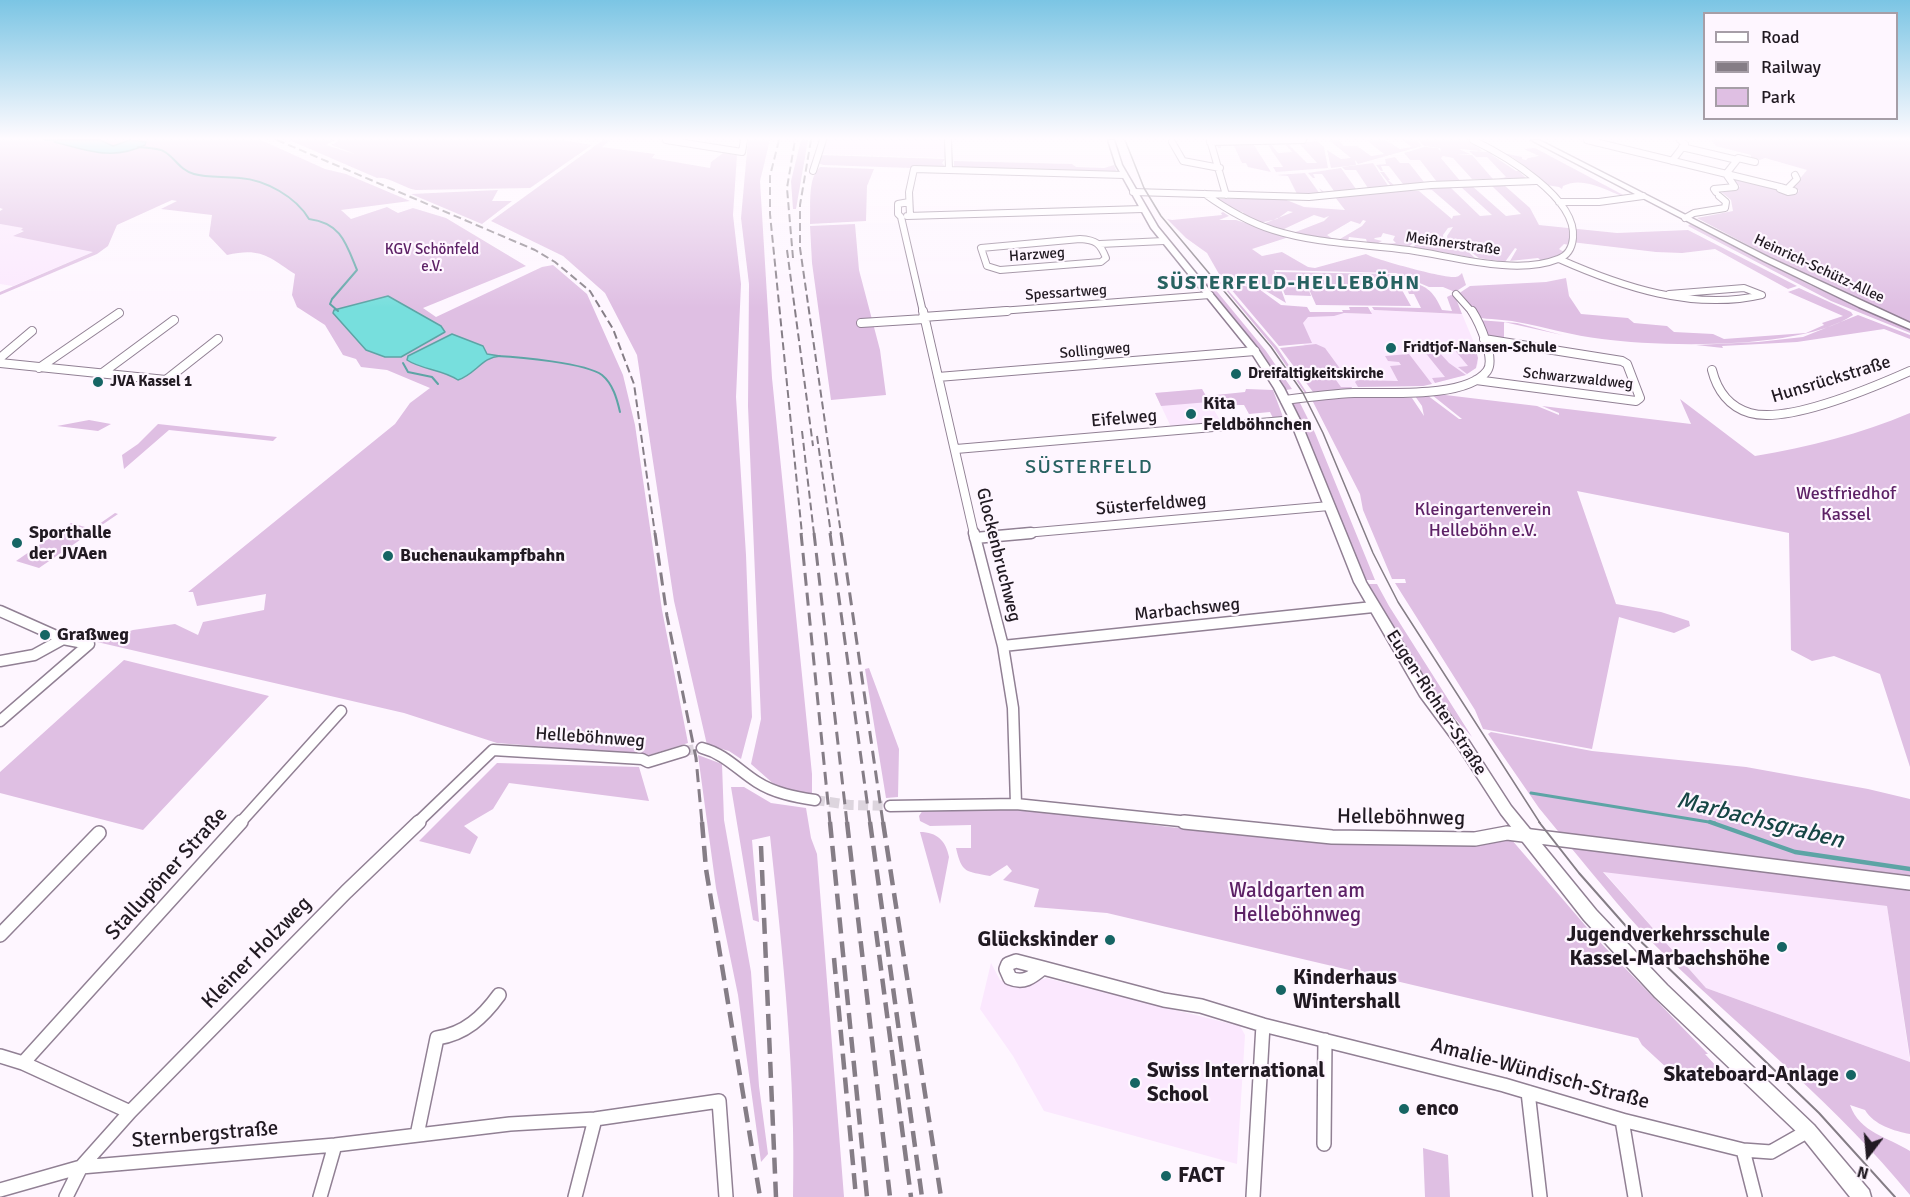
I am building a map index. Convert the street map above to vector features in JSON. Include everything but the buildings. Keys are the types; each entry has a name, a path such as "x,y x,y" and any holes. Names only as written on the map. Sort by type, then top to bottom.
{"main road":[{"name":"Eugen-Richter-Straße","path":"1135,196 1164,241 1255,351 1285,399 1360,582 1373,607 1425,692 1527,837 1590,915 1661,991 1808,1131 1862,1197"},
{"name":"Heinrich-Schütz-Allee","path":"1642,196 1849,301 1910,326"}],"street":[{"name":"Glockenbruchweg","path":"909,196 906,216 923,318 1003,646 1013,708 1016,804"},
{"name":"Meißnerstraße","path":"1208,196 1242,219 1303,238 1509,264 1559,259"},
{"path":"1262,196 1321,196"},
{"path":"1552,196 1570,218 1574,234 1573,244 1568,252 1559,259 1615,282 1679,298 1726,300 1762,295 1744,288 1669,294"},
{"path":"1559,202 1599,202 1642,196"},
{"path":"1685,218 1694,213 1725,208 1726,202 1719,196"},
{"name":"Glockenbruchweg","path":"906,216 898,214 898,204 909,201"},
{"path":"906,216 1143,208"},
{"name":"Harzweg","path":"1100,244 1106,258 1101,262 1000,270 987,266 981,248 1080,239 1094,240 1100,244 1164,241"},
{"path":"1456,294 1468,304 1484,339 1489,366 1487,372 1476,380"},
{"name":"Spessartweg","path":"923,318 1210,295"},
{"path":"39,368 120,313"},
{"path":"861,323 923,318"},
{"path":"101,374 174,320"},
{"path":"0,358 32,331"},
{"path":"0,363 166,380 218,339"},
{"name":"Schwarzwaldweg","path":"1285,399 1353,393 1426,392 1476,380 1636,400 1640,398 1627,364 1622,361 1484,339"},
{"name":"Sollingweg","path":"938,377 1255,351"},
{"name":"Hunsrückstraße","path":"1712,370 1721,396 1733,405 1757,415 1770,415 1817,404 1877,385 1910,371"},
{"name":"Eifelweg","path":"956,449 1295,420"},
{"name":"Süsterfeldweg","path":"975,538 1329,506"},
{"name":"Marbachsweg","path":"1003,646 1373,607"},
{"path":"0,612 63,639 89,644 0,721"},
{"path":"0,661 45,652 63,639"},
{"name":"Stallupöner Straße","path":"23,1064 341,711"},
{"path":"702,748 716,751 727,757 758,783 775,791 815,800"},
{"name":"Helleböhnweg","path":"493,750 642,759 648,762 684,751"},
{"name":"Kleiner Holzweg","path":"66,1197 81,1167 130,1112 346,892 493,750"},
{"name":"Helleböhnweg","path":"890,806 1016,804 1332,837 1475,839 1507,833 1910,883"},
{"path":"0,935 99,832"},
{"name":"Amalie-Wündisch-Straße","path":"1043,968 1164,1000 1201,1006 1263,1025 1528,1092 1622,1120 1743,1150 1771,1152 1808,1131"},
{"path":"417,1135 437,1038 448,1038 466,1029 488,1012 499,995"},
{"path":"1253,1197 1263,1025"},
{"path":"1324,1144 1325,1040"},
{"path":"0,1056 130,1112"},
{"path":"1528,1092 1540,1197"},
{"name":"Sternbergstraße","path":"0,1191 81,1167 335,1145 510,1124 595,1119 719,1101 726,1197"},
{"path":"575,1197 595,1119"},
{"path":"1622,1120 1635,1197"},
{"path":"320,1197 335,1145"},
{"path":"1743,1150 1755,1197"}],"shaded area":[{"path":"0,224 24,228 14,236 95,251 13,286 0,284"},
{"name":"Fridtjof-Nansen-Schule","path":"1273,306 1307,307 1310,312 1371,314 1371,310 1462,314 1475,345 1478,363 1476,368 1466,375 1423,386 1352,387 1340,390"},
{"name":"Kita Feldböhnchen","path":"1202,389 1221,422 1171,427 1155,393"},
{"name":"Jugendverkehrsschule Kassel-Marbachshöhe","path":"1603,871 1887,906 1910,1062 1706,988"},
{"name":"Swiss International School","path":"991,963 1000,980 1022,987 1046,978 1240,1026 1245,1035 1237,1164 1044,1111 1013,1056 980,1009"}],"green space":[{"name":"KGV Schönfeld e.V.","path":"0,196 398,196 410,201 341,210 351,219 387,207 398,213 413,208 446,218 526,266 423,308 436,317 542,267 553,265 587,294 623,375 635,425 662,610 688,743 649,755 497,743 404,713 97,642 133,630 175,624 198,635 203,622 264,610 266,594 197,606 193,592 188,592 395,424 410,403 430,388 387,370 361,367 356,359 343,355 325,325 297,307 292,295 295,274 271,258 257,253 227,255 209,236 212,215 161,209 177,201 172,200 117,225 108,246 97,254 0,295 0,292 93,252 13,236 24,231 21,230 23,228 0,224 0,211 3,209 0,208"},
{"path":"415,196 495,196 492,201 512,201 482,224"},
{"path":"526,196 734,196 733,215 741,284 736,397 746,555 752,717 741,759 729,751 707,745 674,601 637,355 605,293 563,256 491,221"},
{"path":"743,196 761,196 772,378 812,774 812,795 776,786 751,764 761,719 748,406 749,284 741,218"},
{"path":"792,196 798,196 796,209 793,209"},
{"path":"810,196 867,196 866,221 810,224"},
{"path":"1425,196 1452,219 1453,216 1461,215 1439,196 1459,196 1480,216 1492,215 1471,196 1483,196 1506,216 1521,214 1502,196 1516,196 1530,208 1539,225 1617,233 1688,230 1797,286 1788,289 1715,249 1682,253 1656,252 1571,242 1559,249 1564,252 1555,258 1542,261 1538,258 1510,261 1517,249 1515,248 1505,262 1479,258 1461,245 1475,258 1413,247 1420,241 1459,244 1448,242 1447,236 1453,227 1448,228 1443,235 1444,241 1417,240 1407,248 1378,245 1396,243 1393,240 1395,236 1383,233 1381,237 1374,239 1382,241 1374,245 1365,244 1366,239 1349,237 1348,241 1340,239 1362,226 1366,221 1363,220 1360,224 1351,221 1327,235 1333,239 1331,241 1293,233 1324,221 1329,216 1324,218 1314,215 1282,230 1263,224 1273,220 1260,223 1244,215 1243,212 1229,210 1216,199 1284,199 1304,207 1345,210 1335,197"},
{"path":"1726,196 1910,196 1910,322 1810,278 1697,218 1733,211 1731,200"},
{"path":"1223,212 1229,216 1219,220 1236,220 1289,237 1252,249 1262,256 1282,252 1308,267 1315,268 1366,254 1394,264 1447,277 1455,277 1462,273 1466,285 1455,292 1443,287 1429,287 1396,273 1274,270 1286,303 1261,288 1223,281 1207,253 1186,238 1167,219 1222,215"},
{"path":"855,224 859,270 880,350 886,395 831,400 812,263 810,226"},
{"path":"1690,224 1810,285 1910,330 1910,333 1831,301 1688,226"},
{"path":"1276,272 1393,274 1411,306 1316,305 1307,285 1311,296 1285,295"},
{"path":"1566,278 1569,296 1581,314 1628,318 1634,323 1667,326 1674,332 1713,334 1724,339 1806,333 1824,325 1822,323 1843,316 1788,292 1799,288 1853,315 1830,326 1800,335 1767,340 1660,344 1591,338 1512,321 1476,317 1464,298 1458,294 1470,286 1546,282"},
{"path":"1404,280 1428,289 1442,310 1452,311 1447,297 1455,296 1462,314 1374,310 1372,307 1421,308 1414,294 1409,294"},
{"path":"1221,282 1277,347 1307,393 1305,393 1274,348"},
{"path":"1225,282 1259,289 1281,305 1307,307 1310,312 1343,312 1342,310 1350,310 1349,307 1368,307 1372,314 1344,313 1334,316 1308,317 1303,323 1312,343 1279,346"},
{"path":"1210,283 1266,351 1292,389 1286,390 1259,351 1205,284"},
{"path":"1858,315 1910,335 1910,339 1884,329 1797,342 1722,346 1723,348 1696,345 1803,337"},
{"path":"1478,320 1504,322 1504,340 1488,334"},
{"path":"1504,322 1517,323 1562,335"},
{"path":"1448,342 1476,350 1478,358 1476,368 1467,374 1458,367 1468,366"},
{"path":"1316,344 1325,348 1344,374 1333,376 1341,387 1352,387 1351,389 1313,392 1280,348"},
{"path":"1437,350 1449,363 1466,375 1435,383 1432,378 1445,377 1424,351"},
{"path":"1409,354 1432,384 1358,387 1355,382 1357,380 1398,381 1390,366 1401,365 1399,362 1388,361 1385,356"},
{"path":"1202,389 1206,396 1245,392 1246,389 1273,390 1283,417 1273,418 1270,412 1249,414 1244,405 1235,405 1233,402 1218,403 1219,406 1212,407 1209,402 1161,406 1155,393"},
{"path":"1362,395 1364,398 1412,398 1424,416 1422,406 1415,396 1427,395 1462,419 1432,395 1537,406 1559,415 1542,406 1691,424 1680,399 1755,456 1834,439 1910,413 1910,767 1880,674 1834,656 1812,661 1791,650 1789,533 1577,491 1616,604 1661,612 1689,621 1690,626 1674,633 1619,617 1592,749 1483,729 1475,710 1395,583 1406,583 1405,579 1392,579 1363,510 1360,494 1312,400"},
{"path":"1299,401 1315,433 1375,580 1364,580 1294,408 1294,402"},
{"path":"89,420 111,424 98,431 57,426"},
{"path":"158,424 277,437 273,441 169,430 124,469 122,455 138,444"},
{"path":"115,513 118,514 39,568 16,561 71,523 92,529"},
{"path":"1367,584 1377,584 1472,737 1438,700"},
{"path":"124,660 269,696 143,830 0,793 0,772"},
{"path":"869,668 899,749 898,797 886,798 865,669"},
{"path":"1491,732 1592,751 1746,767 1910,799 1910,880 1562,836 1539,808 1488,734"},
{"path":"698,755 722,764 724,820 751,972 759,1086 768,1154 761,1162 738,995 716,888"},
{"path":"497,763 639,767 649,801 509,783 493,809 464,826 478,837 470,854 419,841"},
{"path":"731,787 744,787 771,803 806,808 811,838 817,854 844,1197 793,1197 790,1061 784,971 770,836 752,840 759,922 753,920"},
{"name":"Waldgarten am Helleböhnweg","path":"1014,807 1169,827 1335,843 1511,839 1596,938 1708,1054 1705,1054 1718,1068 1714,1075 1695,1072 1679,1074 1668,1069 1642,1045 1638,1038 1107,913 1034,907 1039,889 1003,880 1012,871 1007,865 990,876 970,872 963,867 956,848 971,848 971,825 930,826 920,821 919,816 923,810 1011,809"},
{"path":"920,832 940,838 948,851 949,857 940,904"},
{"path":"1567,843 1910,885 1910,1058 1887,906 1603,872 1706,988 1910,1062 1910,1134 1885,1126 1874,1120 1865,1110 1850,1105 1860,1122 1910,1151 1910,1195 1824,1102 1655,946"},
{"path":"1423,1148 1448,1155 1450,1197 1425,1197"}],"water":[{"path":"388,296 441,326 445,332 401,357 385,357 366,350 333,313 334,310"},
{"path":"452,334 483,346 487,354 500,356 488,359 470,374 458,380 407,360 408,356"}],"waterway":[{"path":"286,196 309,219 320,221 335,230 345,243 357,270 332,299 330,304 338,311"},
{"name":"Marbachsgraben","path":"497,356 552,361 594,371 602,375 612,387 620,412"},
{"path":"403,363 408,372 432,377 438,384"},
{"name":"Marbachsgraben","path":"1531,793 1711,822"},
{"name":"Marbachsgraben","path":"1711,822 1715,823"},
{"name":"Marbachsgraben","path":"1711,822 1795,852 1910,869"}],"tunnel":[{"path":"684,751 702,748"},
{"path":"815,800 850,805 890,806"}],"tram line":[{"path":"1149,196 1161,216 1271,347 1303,393 1323,433 1373,553 1398,602 1540,823"},
{"path":"1539,822 1579,873 1632,933 1819,1113 1895,1197"}],"railway":[{"path":"408,196 535,250 555,262 590,291 613,329 634,384 655,534"},
{"path":"770,196 802,534"},
{"path":"788,196 793,258"},
{"path":"802,196 800,248 841,534"},
{"path":"787,250 813,446"},
{"path":"802,431 814,534"},
{"path":"817,436 831,534"},
{"path":"655,533 667,616 696,758 702,823"},
{"path":"801,533 830,823"},
{"path":"814,533 847,823"},
{"path":"830,533 870,823"},
{"path":"841,533 883,823"},
{"path":"702,822 706,869 760,1197"},
{"path":"830,822 867,1197"},
{"path":"847,822 890,1197"},
{"path":"870,822 922,1197"},
{"path":"883,822 941,1197"},
{"path":"761,846 776,1197"},
{"path":"876,931 911,1197"},
{"path":"834,958 856,1197"}],"place":[{"name":"Fridtjof-Nansen-Schule","path":"1391,348"},
{"name":"Dreifaltigkeitskirche","path":"1236,374"},
{"name":"JVA Kassel 1","path":"98,382"},
{"name":"Kita Feldböhnchen","path":"1191,414"},
{"name":"Sporthalle der JVAen","path":"17,543"},
{"name":"Buchenaukampfbahn","path":"388,556"},
{"name":"Graßweg","path":"45,635"},
{"name":"Glückskinder","path":"1110,940"},
{"name":"Jugendverkehrsschule Kassel-Marbachshöhe","path":"1782,947"},
{"name":"Kinderhaus Wintershall","path":"1281,990"},
{"name":"Skateboard-Anlage","path":"1851,1075"},
{"name":"Swiss International School","path":"1135,1083"},
{"name":"enco","path":"1404,1109"},
{"name":"FACT","path":"1166,1176"}],"district":[{"name":"SÜSTERFELD-HELLEBÖHN","path":"1289,284"},
{"name":"SÜSTERFELD","path":"1089,468"}],"park label":[{"name":"Westfriedhof Kassel","path":"1846,504"},
{"name":"Kleingartenverein Helleböhn e.V.","path":"1483,520"}]}
